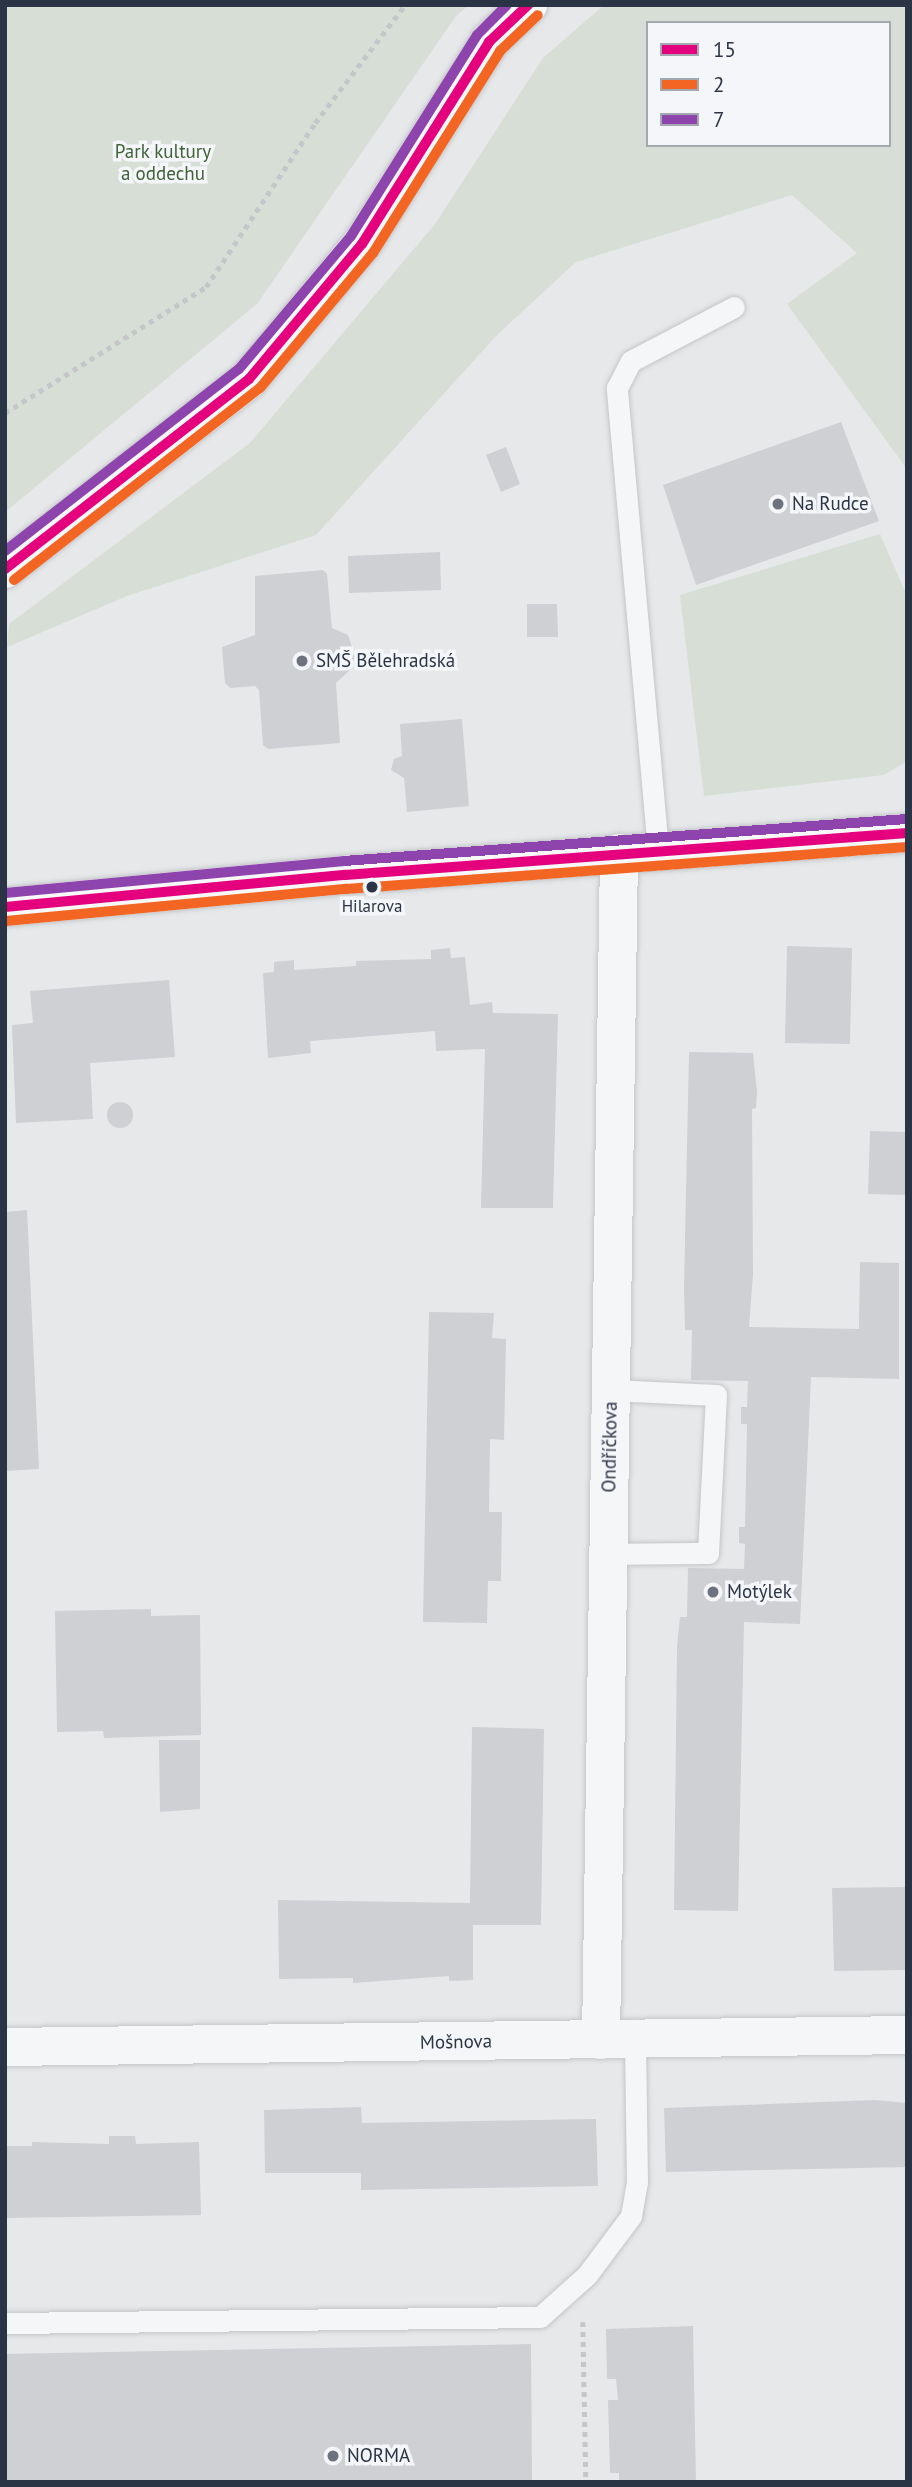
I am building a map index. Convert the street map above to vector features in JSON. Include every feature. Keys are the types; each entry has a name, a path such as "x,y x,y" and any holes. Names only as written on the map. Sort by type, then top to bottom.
{"street":[{"path":"5,569 249,379 362,244 489,42 528,5"},
{"path":"5,907 619,853 907,832"},
{"name":"Ondříčkova","path":"618,2040 608,1554 619,853"},
{"name":"Mošnova","path":"5,2047 907,2035"}],"lane":[{"path":"658,850 617,388 631,361 734,307"},
{"path":"608,1554 708,1553 716,1395 611,1390"},
{"path":"5,2323 540,2317 587,2275 631,2216 637,2182 618,2040"}],"path":[{"path":"5,413 206,287 315,123 405,5"},
{"path":"586,2482 583,2321 587,2275"}],"green space":[{"name":"Park kultury a oddechu","path":"5,5 469,5 456,16 257,304 5,512"},
{"path":"604,5 907,5 907,469 787,304 857,253 792,195 576,262 497,335 316,535 127,596 7,647 9,624 250,443 435,224 543,58"},
{"path":"880,534 907,596 907,761 884,775 704,796 680,595"}],"building":[{"path":"841,422 879,521 696,585 663,485"},
{"path":"506,447 520,484 501,492 486,455"},
{"path":"440,552 441,590 349,593 348,556"},
{"path":"323,570 327,574 332,628 348,635 355,656 350,670 336,683 340,743 268,749 263,745 259,690 255,686 230,688 225,683 222,647 255,635 255,576"},
{"path":"527,604 557,604 558,637 527,637"},
{"path":"462,719 469,806 407,812 404,778 391,770 394,759 402,756 400,724"},
{"path":"787,946 852,948 850,1044 785,1043"},
{"path":"450,948 451,958 465,957 470,1005 492,1002 493,1013 558,1014 553,1208 481,1208 485,1049 436,1051 435,1031 310,1041 311,1053 268,1058 263,973 274,972 274,962 294,960 294,970 356,966 356,961 431,959 431,950"},
{"path":"169,980 175,1057 90,1063 93,1119 16,1123 12,1025 33,1023 30,991"},
{"path":"689,1052 753,1053 757,1092 756,1108 752,1109 753,1274 749,1327 859,1329 860,1262 899,1263 899,1379 811,1377 800,1624 744,1622 738,1911 674,1910 677,1647 680,1617 687,1617 688,1568 744,1569 745,1544 739,1543 739,1527 745,1527 747,1424 741,1424 741,1407 747,1407 748,1381 691,1380 692,1330 685,1330 684,1289"},
{"path":"120,1102 129,1106 133,1115 129,1124 120,1128 111,1124 107,1115 111,1106"},
{"path":"870,1131 907,1132 907,1195 868,1194"},
{"path":"27,1210 39,1469 5,1471 5,1212"},
{"path":"429,1312 494,1313 492,1338 506,1339 504,1440 490,1439 489,1512 502,1512 501,1581 488,1581 487,1623 423,1622"},
{"path":"151,1609 151,1616 200,1615 201,1735 104,1738 103,1731 57,1732 55,1611"},
{"path":"472,1727 544,1729 541,1925 473,1925 473,1980 449,1981 449,1976 353,1983 353,1978 279,1979 278,1900 470,1903"},
{"path":"159,1740 200,1740 200,1809 160,1812"},
{"path":"907,1887 907,1970 834,1971 832,1888"},
{"path":"875,2100 907,2103 907,2167 666,2172 664,2108"},
{"path":"361,2107 362,2123 596,2119 598,2186 361,2190 361,2173 265,2173 264,2110"},
{"path":"109,2136 135,2136 136,2144 199,2142 201,2215 5,2218 5,2146 32,2146 32,2142 109,2144"},
{"path":"693,2326 696,2482 619,2482 619,2473 610,2473 608,2400 618,2400 616,2379 607,2379 606,2329"},
{"path":"531,2344 532,2482 5,2482 5,2354"}],"transit line":[{"name":"7","path":"5,551 239,369 351,236 477,35 507,5"},
{"name":"15","path":"5,569 249,379 362,244 489,42 528,5"},
{"name":"2","path":"14,580 260,388 373,253 500,51 538,15"},
{"name":"7","path":"5,893 344,861 906,819"},
{"name":"15","path":"5,907 345,875 907,833"},
{"name":"2","path":"6,921 346,889 907,847"}],"place":[{"name":"Na Rudce","path":"778,504"},
{"name":"SMŠ Bělehradská","path":"302,661"},
{"name":"Hilarova","path":"372,887"},
{"name":"Motýlek","path":"713,1592"},
{"name":"NORMA","path":"333,2456"}]}
